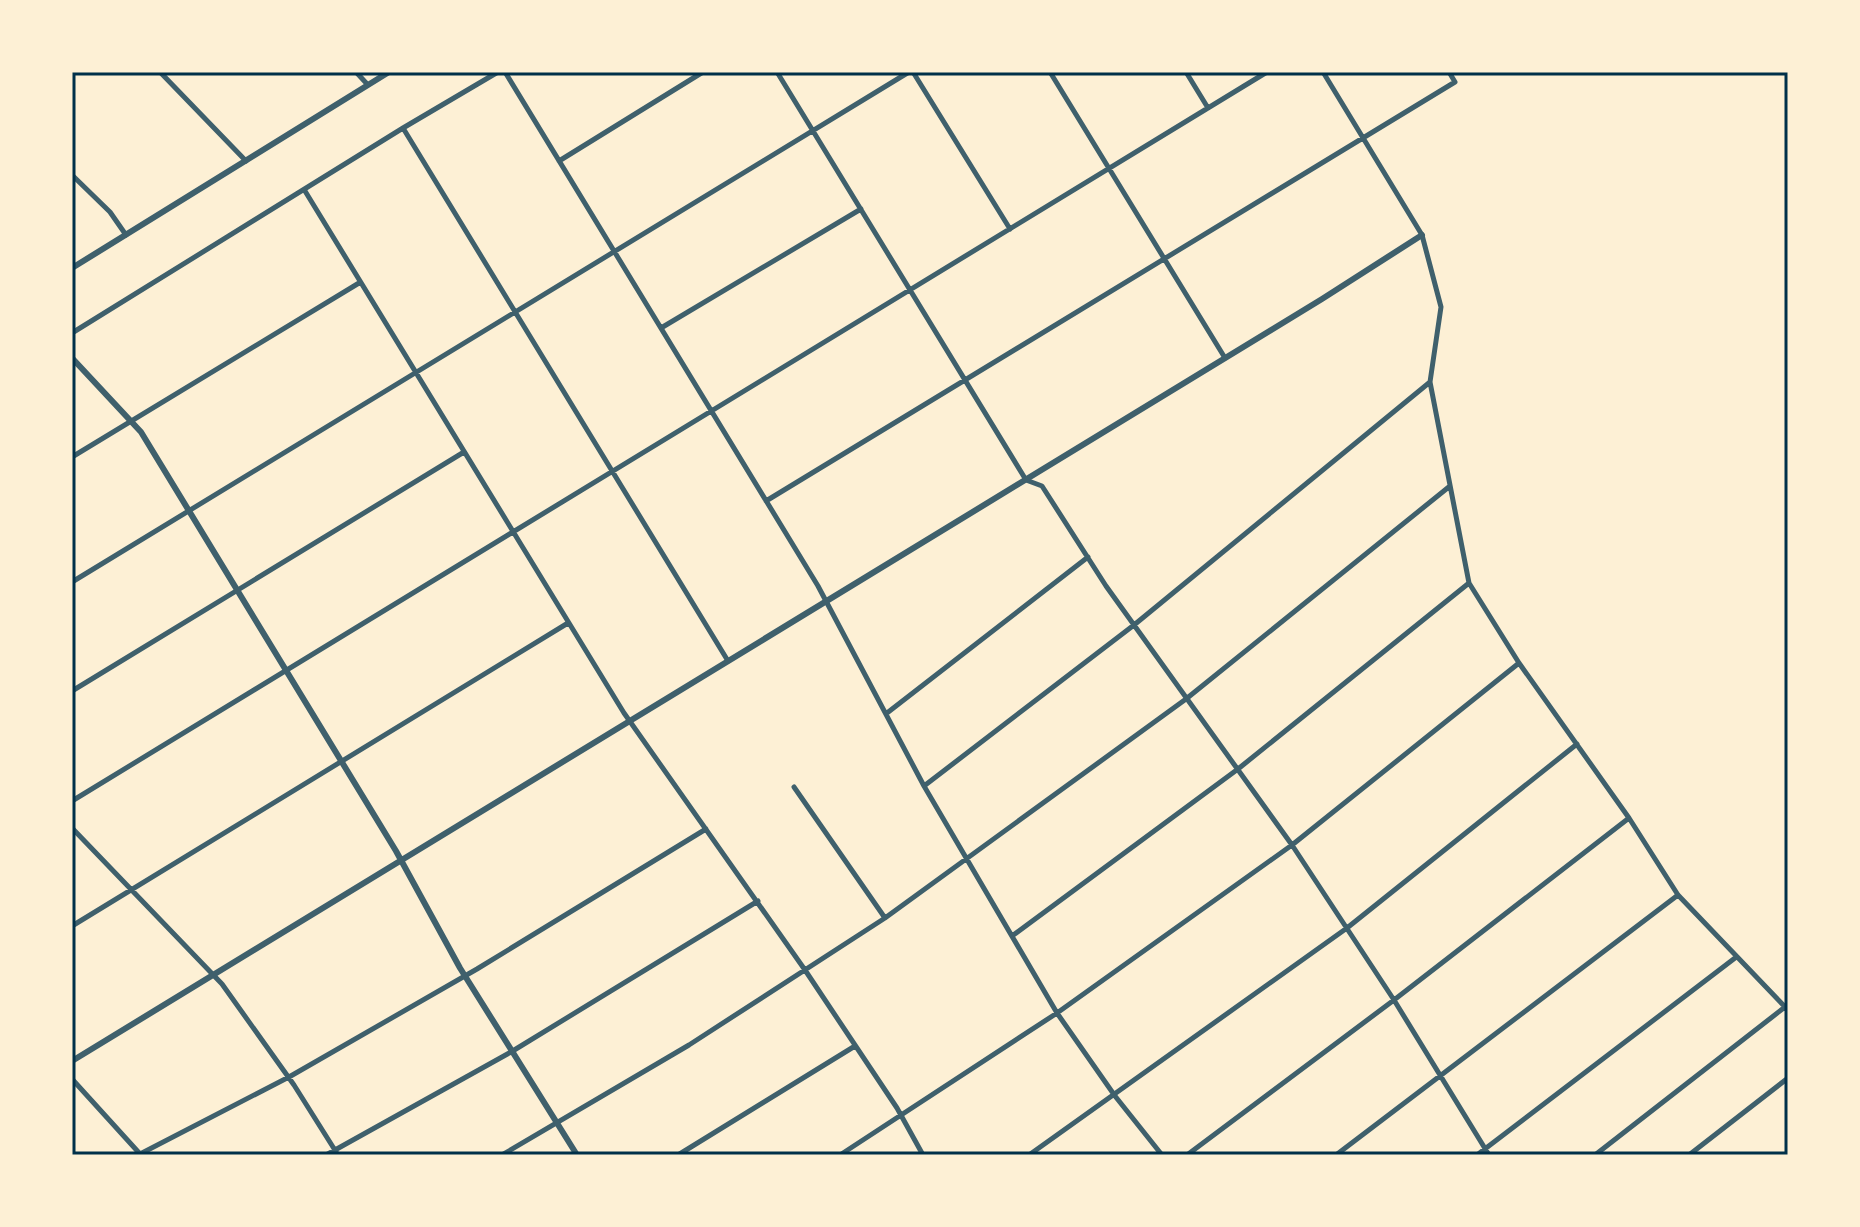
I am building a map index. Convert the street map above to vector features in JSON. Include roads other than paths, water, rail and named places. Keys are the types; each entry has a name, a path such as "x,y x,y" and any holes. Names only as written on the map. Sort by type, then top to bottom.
{"street":[{"path":"160,72 246,161"},
{"path":"356,72 368,85"},
{"path":"72,268 389,72"},
{"path":"72,333 498,72"},
{"path":"505,72 826,601 924,786 1057,1013 1115,1096 1162,1155"},
{"path":"559,161 703,72"},
{"path":"777,72 1026,480 1042,486 1134,625 1292,845 1394,1000 1489,1155"},
{"path":"72,582 911,72 1010,229"},
{"path":"1050,72 1225,358"},
{"path":"1186,72 1208,108"},
{"path":"72,801 1267,72"},
{"path":"1323,72 1422,235 1441,307 1430,382 1469,583 1519,663 1629,818 1678,895 1786,1009 1595,1155"},
{"path":"766,501 1455,82 1449,72"},
{"path":"403,128 728,661"},
{"path":"72,175 110,212 126,235"},
{"path":"305,191 629,722 805,970 902,1116 923,1155"},
{"path":"661,328 861,209"},
{"path":"72,1061 1422,235"},
{"path":"72,457 359,283"},
{"path":"72,358 131,421 190,511 402,861 465,976 577,1155"},
{"path":"924,786 1134,625 1430,382"},
{"path":"72,691 464,452"},
{"path":"502,1155 689,1045 885,918 1186,699 1450,486"},
{"path":"887,713 1088,557"},
{"path":"1012,936 1238,769 1469,583"},
{"path":"72,926 568,623"},
{"path":"840,1155 1057,1013 1292,845 1519,663"},
{"path":"1029,1155 1347,928 1577,744"},
{"path":"794,787 885,918"},
{"path":"1187,1155 1629,818"},
{"path":"72,828 214,975 289,1077 336,1153"},
{"path":"72,1079 140,1155 289,1077 465,976 706,829"},
{"path":"1336,1155 1678,895"},
{"path":"326,1155 336,1153 511,1052 758,901"},
{"path":"1477,1155 1735,958"},
{"path":"678,1155 855,1046"},
{"path":"1689,1155 1788,1078"}]}
